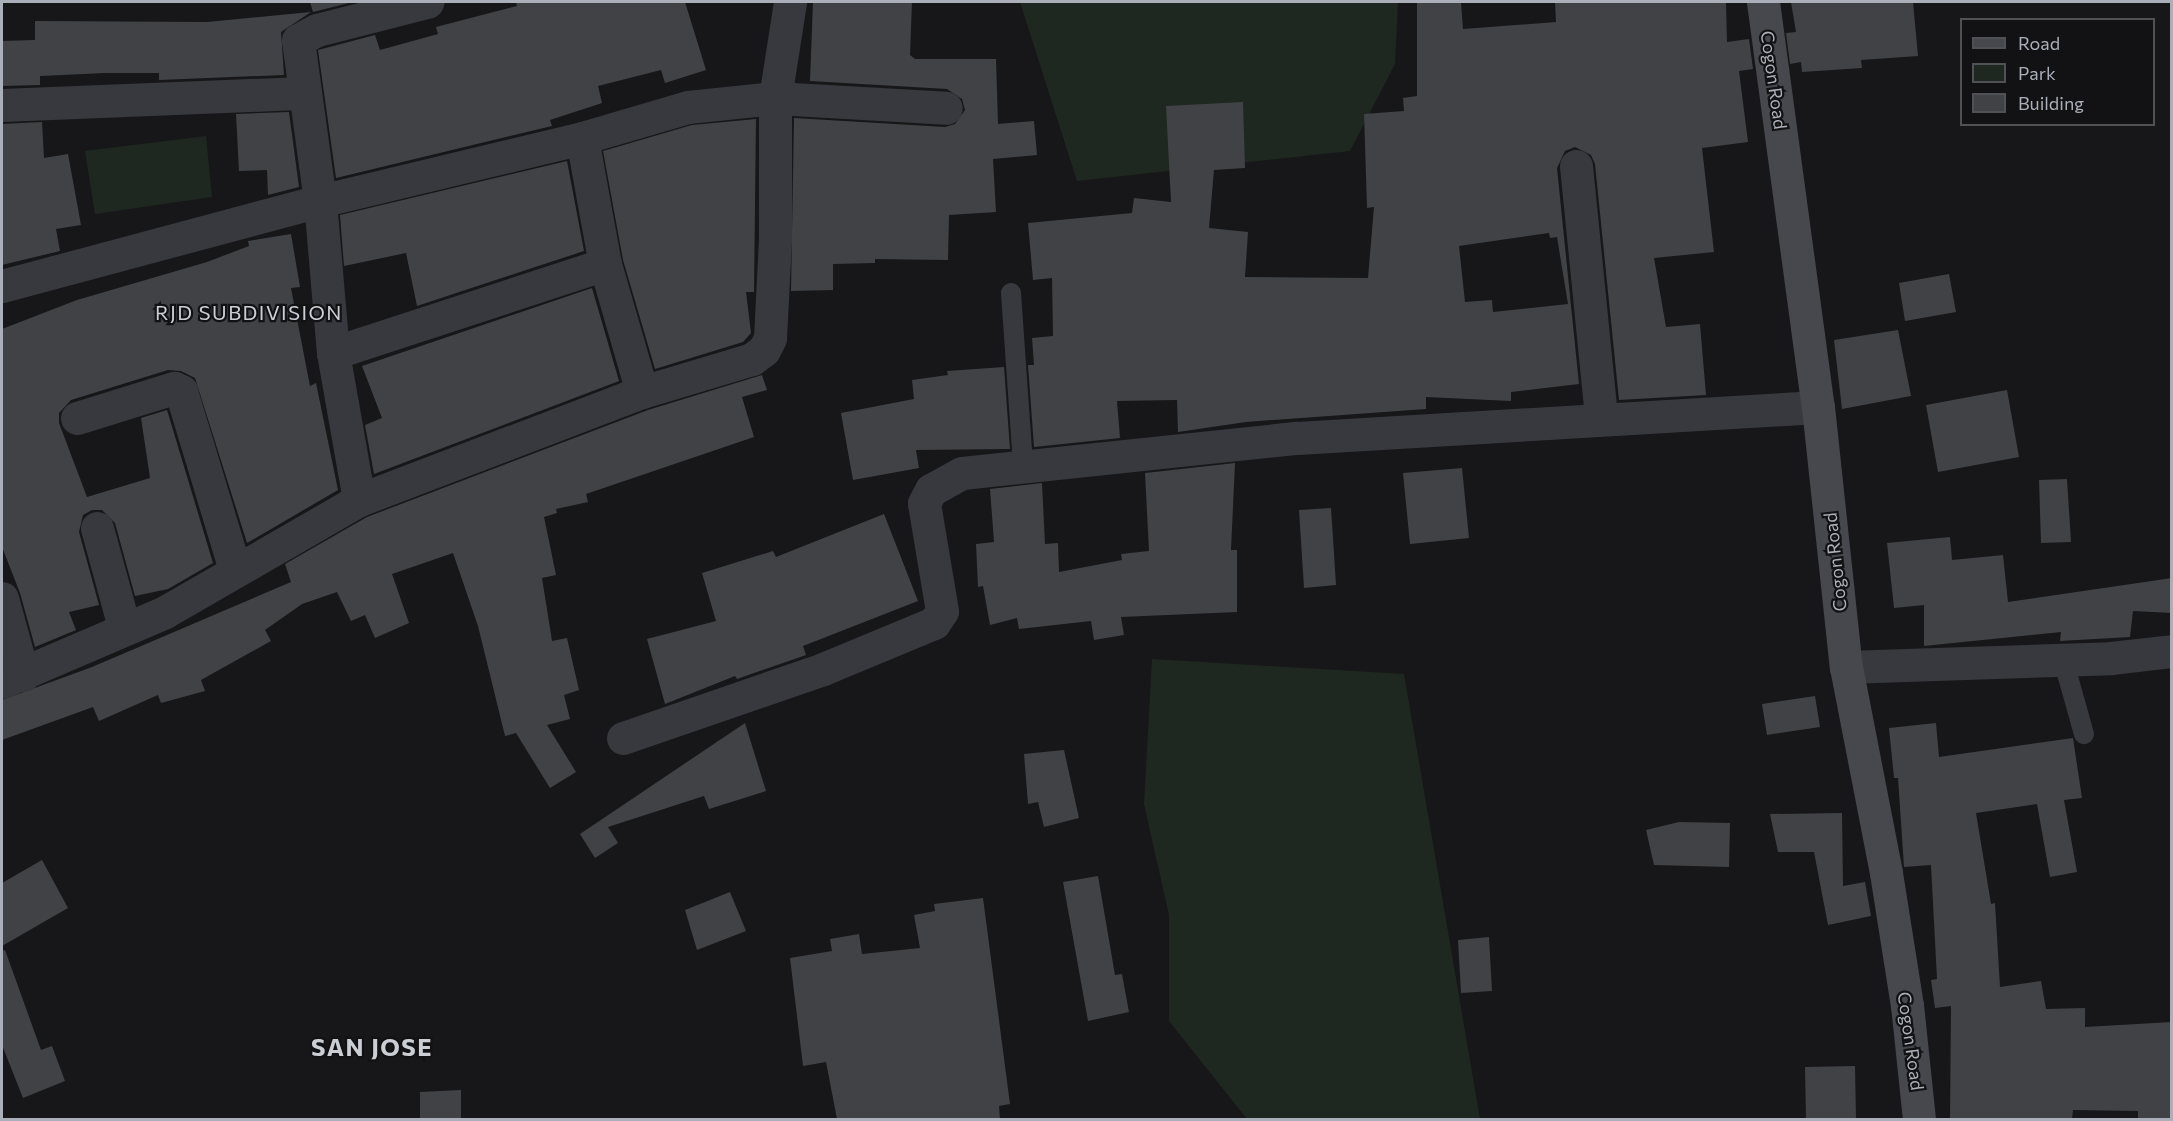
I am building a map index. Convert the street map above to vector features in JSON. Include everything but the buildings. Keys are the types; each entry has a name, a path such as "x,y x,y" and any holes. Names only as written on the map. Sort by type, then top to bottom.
{"street":[{"path":"359,500 333,353 320,201 298,59 298,40 305,34 427,2"},
{"path":"2,598 12,679 124,627 165,612 359,500 642,392 752,358 764,350 770,338 775,98 790,2"},
{"name":"Cogon Road","path":"1763,2 1818,407 1846,667 1888,884 1919,1119"},
{"path":"2,105 304,93"},
{"path":"2,286 320,201 582,138 688,107 775,98 946,108"},
{"path":"582,138 605,264 642,392"},
{"path":"1575,166 1601,417"},
{"path":"333,353 605,264"},
{"path":"77,418 174,388 181,391 235,570"},
{"path":"623,738 823,669 934,623 942,611 923,514 931,490 962,473 1297,438 1601,417 1818,407"},
{"path":"97,528 124,627"},
{"path":"1846,667 2063,659 2172,651"}],"lane":[{"path":"1011,293 1023,465"},
{"path":"2063,659 2084,734"}],"green space":[{"path":"1020,2 1398,2 1395,64 1350,151 1077,181"},
{"path":"206,136 212,197 95,214 85,151"},
{"path":"1152,659 1404,674 1480,1119 1247,1119 1169,1021 1169,915 1144,804"}],"district":[{"name":"RJD SUBDIVISION","path":"249,312"},
{"name":"SAN JOSE","path":"372,1047"}]}
